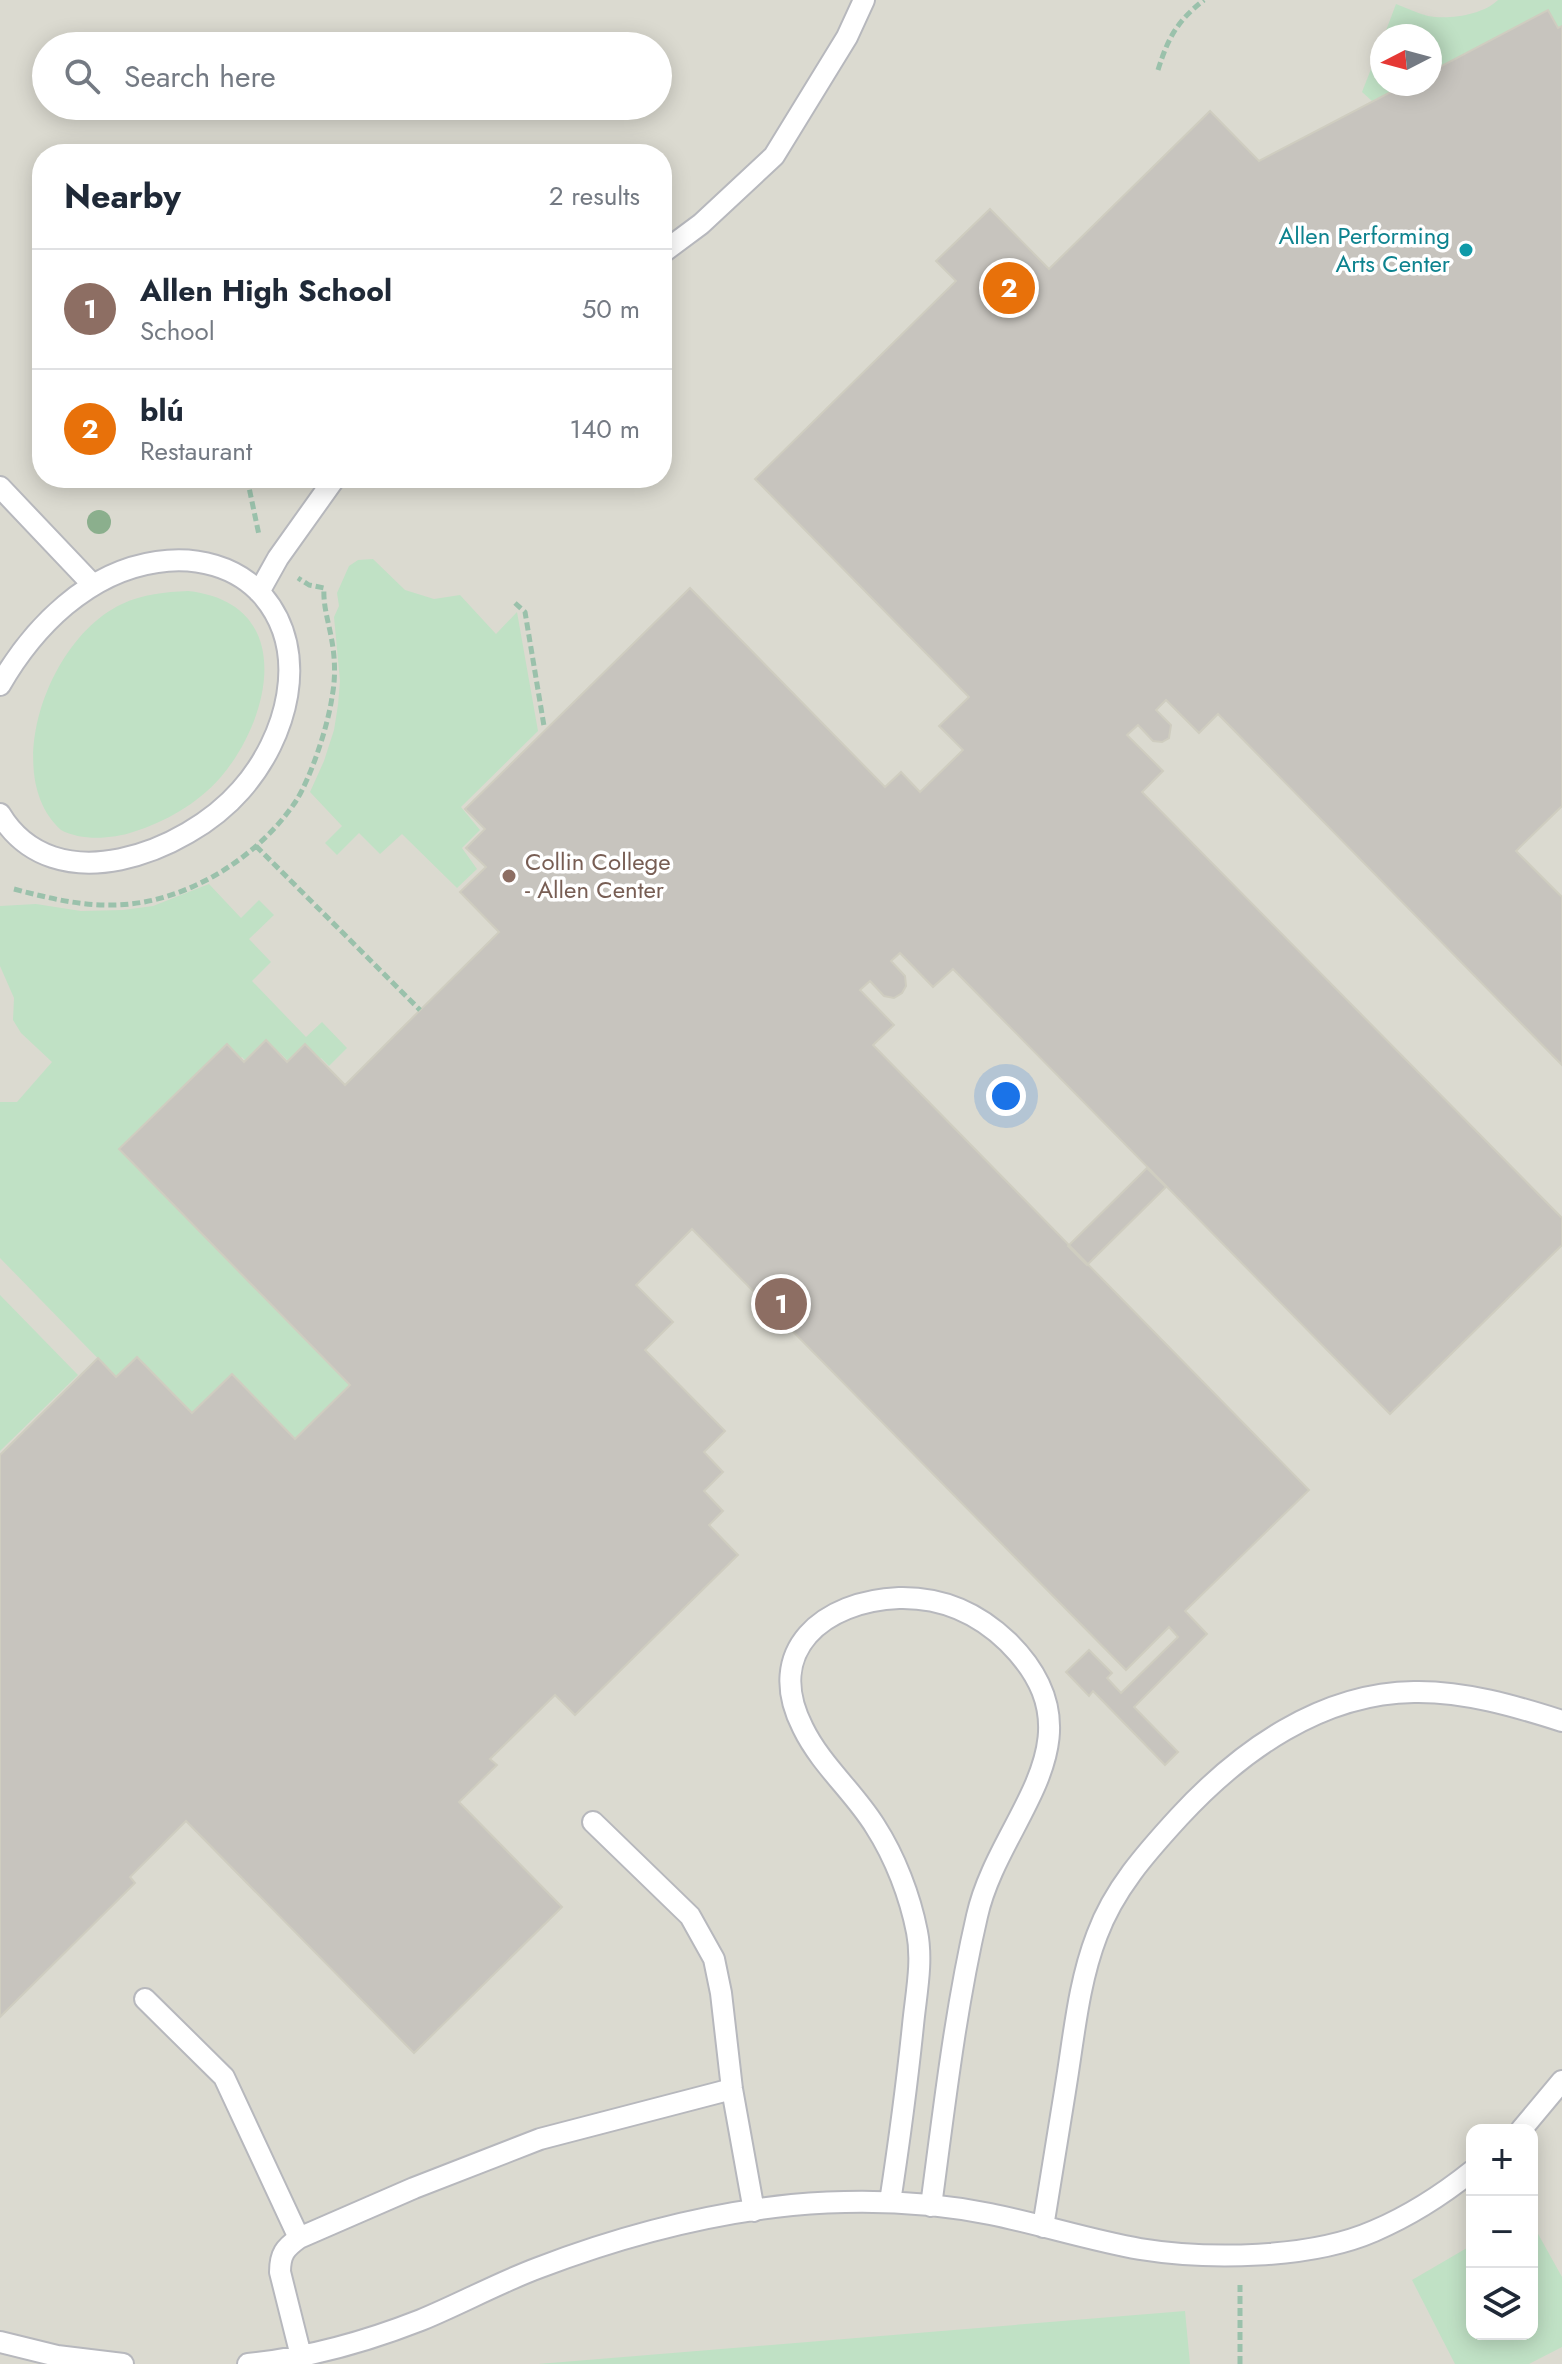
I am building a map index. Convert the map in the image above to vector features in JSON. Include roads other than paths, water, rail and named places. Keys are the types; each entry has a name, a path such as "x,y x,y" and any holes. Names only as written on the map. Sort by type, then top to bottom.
{"lane":[{"path":"672,246 701,224 774,156 847,37 864,0"},
{"path":"0,487 93,585"},
{"path":"259,592 278,558 328,488"},
{"path":"0,685 6,657 93,585 140,564 168,560 194,561 228,571 259,592 275,611 289,649 287,698 269,749 242,790 223,808 180,836 142,856 103,863 63,860 41,853 3,828"},
{"path":"890,2202 905,2105 919,1964 918,1937 910,1903 875,1825 802,1727 793,1703 791,1678 807,1635 822,1620 840,1609 861,1602 913,1598 956,1606 995,1629 1020,1654 1038,1682 1049,1723 1049,1749 1041,1777 979,1904 963,1972 931,2206"},
{"path":"1043,2227 1081,1988 1097,1933 1133,1869 1200,1795 1276,1735 1321,1712 1360,1699 1399,1693 1436,1693 1473,1698 1562,1721"},
{"path":"593,1822 690,1916 714,1959 732,2089 754,2211"},
{"path":"145,1999 224,2077 299,2238"},
{"path":"1526,2124 1562,2081"},
{"path":"302,2360 280,2272 280,2258 287,2247 299,2238 414,2188 540,2139 732,2089"},
{"path":"248,2364 302,2360 332,2350 420,2320 534,2269 593,2247 659,2229 754,2211 826,2203 890,2202 991,2214 1137,2248 1178,2254 1237,2255 1309,2248 1371,2232 1404,2216 1466,2175"},
{"path":"0,2342 56,2360 123,2364"}],"place":[{"name":"Allen Performing Arts Center","path":"1466,250"},
{"name":"blú","path":"1009,288"},
{"name":"Collin College - Allen Center","path":"509,876"},
{"name":"Allen High School","path":"781,1304"}]}
